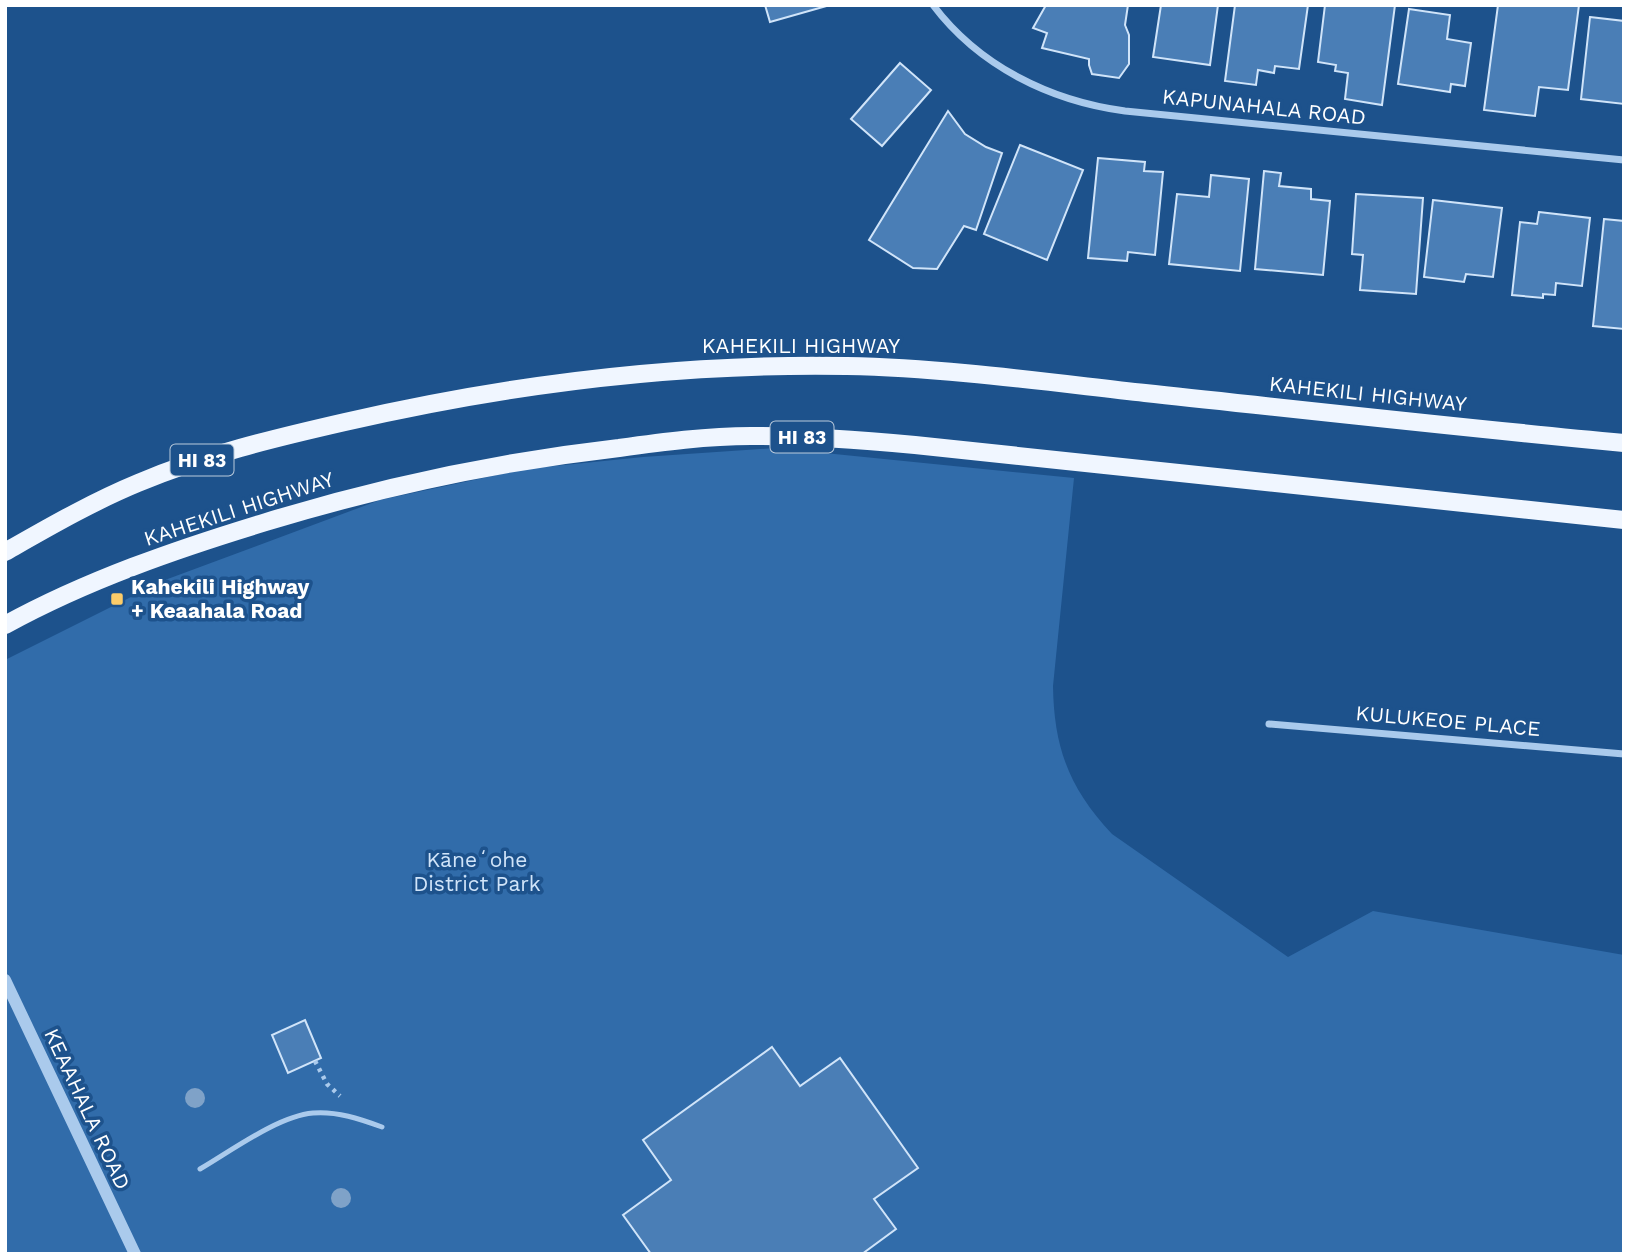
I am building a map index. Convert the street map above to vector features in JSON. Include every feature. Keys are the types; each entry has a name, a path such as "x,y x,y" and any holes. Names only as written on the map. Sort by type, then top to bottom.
{"main road":[{"name":"KAHEKILI HIGHWAY","path":"5,552 74,513 138,483 203,459 283,436 413,406 536,385 689,369 765,365 923,369 1624,443"},
{"name":"KAHEKILI HIGHWAY","path":"5,625 45,603 126,569 213,538 401,484 486,466 574,453 748,436 836,438 915,445 1624,520"}],"street":[{"name":"KAPUNAHALA ROAD","path":"933,5 968,43 996,64 1036,86 1091,106 1624,160"},
{"name":"KULUKEOE PLACE","path":"1269,724 1624,754"},
{"name":"KEAAHALA ROAD","path":"5,981 135,1254"}],"lane":[{"path":"200,1168 268,1128 312,1113 348,1115 382,1127"}],"path":[{"path":"315,1060 327,1084 344,1100 348,1115"}],"green space":[{"name":"Kāneʻohe District Park","path":"775,448 1074,478 1053,686 1057,729 1067,766 1085,800 1112,834 1288,957 1373,911 1624,955 1624,1254 5,1254 5,660 165,580 380,500 525,469"}],"building":[{"path":"765,5 830,5 770,22"},
{"path":"1046,5 1128,5 1125,25 1129,35 1129,64 1119,78 1092,74 1089,59 1042,48 1047,33 1033,28"},
{"path":"1161,5 1218,5 1210,65 1153,57"},
{"path":"1235,5 1308,5 1299,69 1275,66 1274,73 1258,70 1256,85 1225,81"},
{"path":"1325,5 1395,5 1382,105 1345,99 1348,73 1335,71 1336,65 1318,62"},
{"path":"1498,5 1579,5 1568,90 1539,87 1535,116 1484,110"},
{"path":"1409,9 1450,15 1447,39 1471,43 1465,86 1451,84 1450,92 1398,84"},
{"path":"1590,17 1624,21 1624,104 1581,99"},
{"path":"900,63 931,90 882,146 851,119"},
{"path":"948,111 965,134 1002,153 976,230 964,226 937,269 913,268 869,240"},
{"path":"1020,145 1083,170 1047,260 984,234"},
{"path":"1098,158 1145,162 1144,171 1163,172 1155,255 1128,252 1127,261 1088,258"},
{"path":"1264,171 1281,173 1279,186 1311,189 1311,199 1330,201 1323,275 1255,269"},
{"path":"1211,175 1249,179 1240,271 1169,264 1177,194 1209,197"},
{"path":"1356,194 1423,198 1416,294 1360,290 1363,255 1352,254"},
{"path":"1433,200 1502,208 1493,277 1466,274 1464,282 1424,277"},
{"path":"1539,212 1590,218 1582,286 1556,283 1555,295 1543,294 1543,298 1512,295 1520,222 1537,224"},
{"path":"1604,219 1624,221 1624,329 1593,326"},
{"path":"305,1020 321,1058 288,1073 272,1035"},
{"path":"772,1047 800,1086 840,1058 918,1168 874,1199 896,1229 862,1254 651,1254 623,1215 671,1180 643,1140"}],"place":[{"name":"Kahekili Highway + Keaahala Road","path":"117,599"}]}
